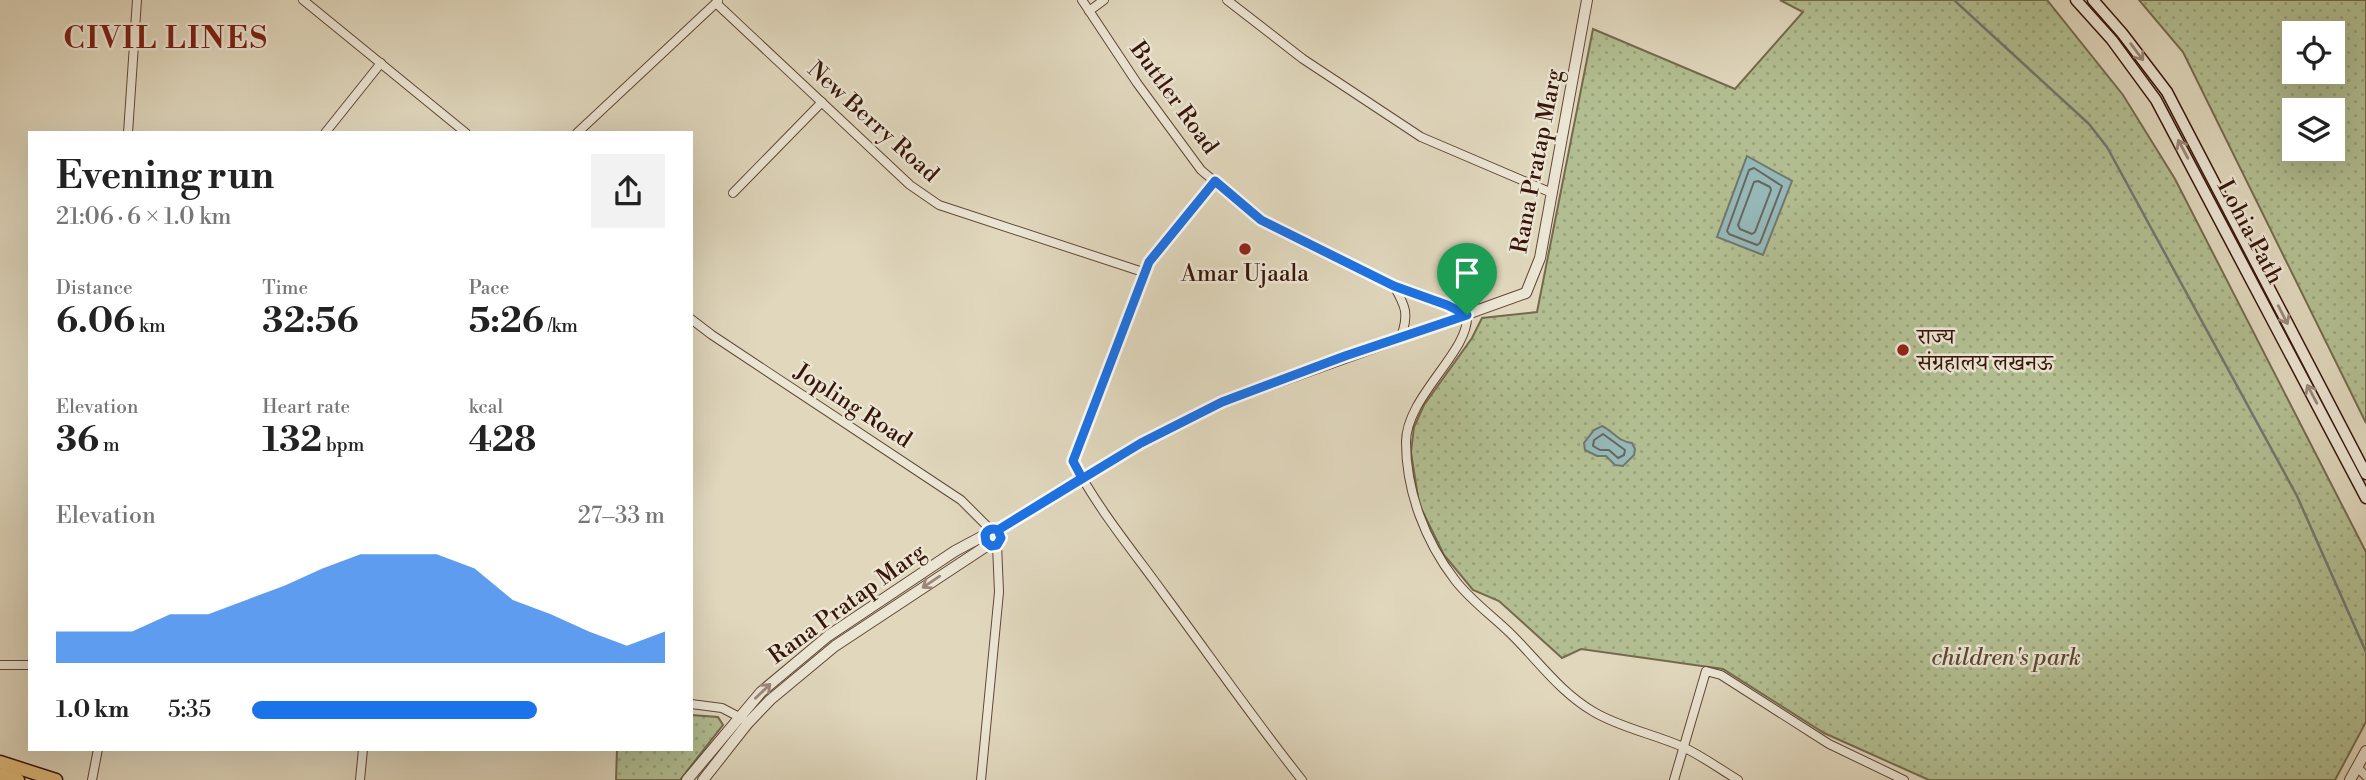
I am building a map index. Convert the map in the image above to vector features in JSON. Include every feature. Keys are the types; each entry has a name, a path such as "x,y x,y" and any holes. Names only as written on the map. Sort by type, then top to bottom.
{"main road":[{"name":"Lohia Path","path":"2076,0 2112,40 2156,100 2366,498"},
{"name":"Lohia Path","path":"2094,0 2168,92 2366,474"},
{"path":"0,762 56,780"},
{"path":"0,774 18,780"}],"street":[{"path":"128,131 136,0"},
{"path":"303,0 464,131"},
{"name":"Buttler Road","path":"1082,0 1201,170 1261,220 1394,286 1467,315"},
{"path":"1089,11 1104,0"},
{"path":"1227,0 1303,59 1420,137 1552,193"},
{"name":"Rana Pratap Marg","path":"703,780 761,692 828,636 955,551 992,537 1141,443 1222,402 1526,293 1540,258 1587,0"},
{"path":"579,131 717,2"},
{"name":"New Berry Road","path":"717,2 910,185 939,205 1146,273"},
{"path":"327,131 381,63"},
{"path":"733,194 822,102"},
{"path":"1215,181 1149,262 1073,461 1082,478 1302,780"},
{"path":"1394,286 1405,307 1407,321 1401,337"},
{"path":"1467,315 1468,325 1461,340 1412,416 1406,439 1408,479 1418,512 1436,551 1456,581 1513,635 1570,697 1596,714 1684,747 1738,780"},
{"name":"Jopling Road","path":"693,320 961,500 992,537"},
{"path":"981,780 999,592 992,537"},
{"path":"0,664 28,665"},
{"path":"1674,780 1706,671 1721,675 1829,744 1904,780"},
{"path":"693,704 722,708 744,720"},
{"name":"Rana Pratap Marg","path":"687,780 744,720"},
{"path":"92,780 97,751"},
{"path":"360,780 363,751"},
{"path":"2350,780 2366,751"},
{"path":"2357,767 2366,776"}],"green space":[{"name":"children's park","path":"1780,0 2047,0 2123,95 2175,179 2366,552 2366,722 2335,780 1929,780 1824,733 1723,669 1581,649 1562,658 1499,601 1473,590 1444,555 1419,504 1411,452 1414,427 1424,405 1472,338 1482,318 1537,312 1593,29 1735,89 1803,12"},
{"path":"2139,0 2366,0 2366,423 2183,52"},
{"path":"693,715 718,717 723,725 680,780 616,780 617,751 693,751"}],"water":[{"path":"1747,156 1792,181 1763,255 1717,237"},
{"path":"1602,426 1623,441 1632,443 1634,455 1623,466 1615,465 1606,456 1597,456 1585,450 1584,443 1594,430"}],"waterway":[{"path":"1954,0 2089,124 2107,147 2297,496 2366,652"}],"place":[{"name":"Amar Ujaala","path":"1245,249"},
{"name":"राज्य संग्रहालय लखनऊ","path":"1903,350"}],"district":[{"name":"CIVIL LINES","path":"166,39"}],"route":[{"path":"1467,315 1345,356 1222,402 1141,443 998,530 1001,538 997,545 988,545 984,539 990,529 998,530 1082,478 1073,461 1149,262 1215,181 1261,220 1394,286 1467,315"}]}
